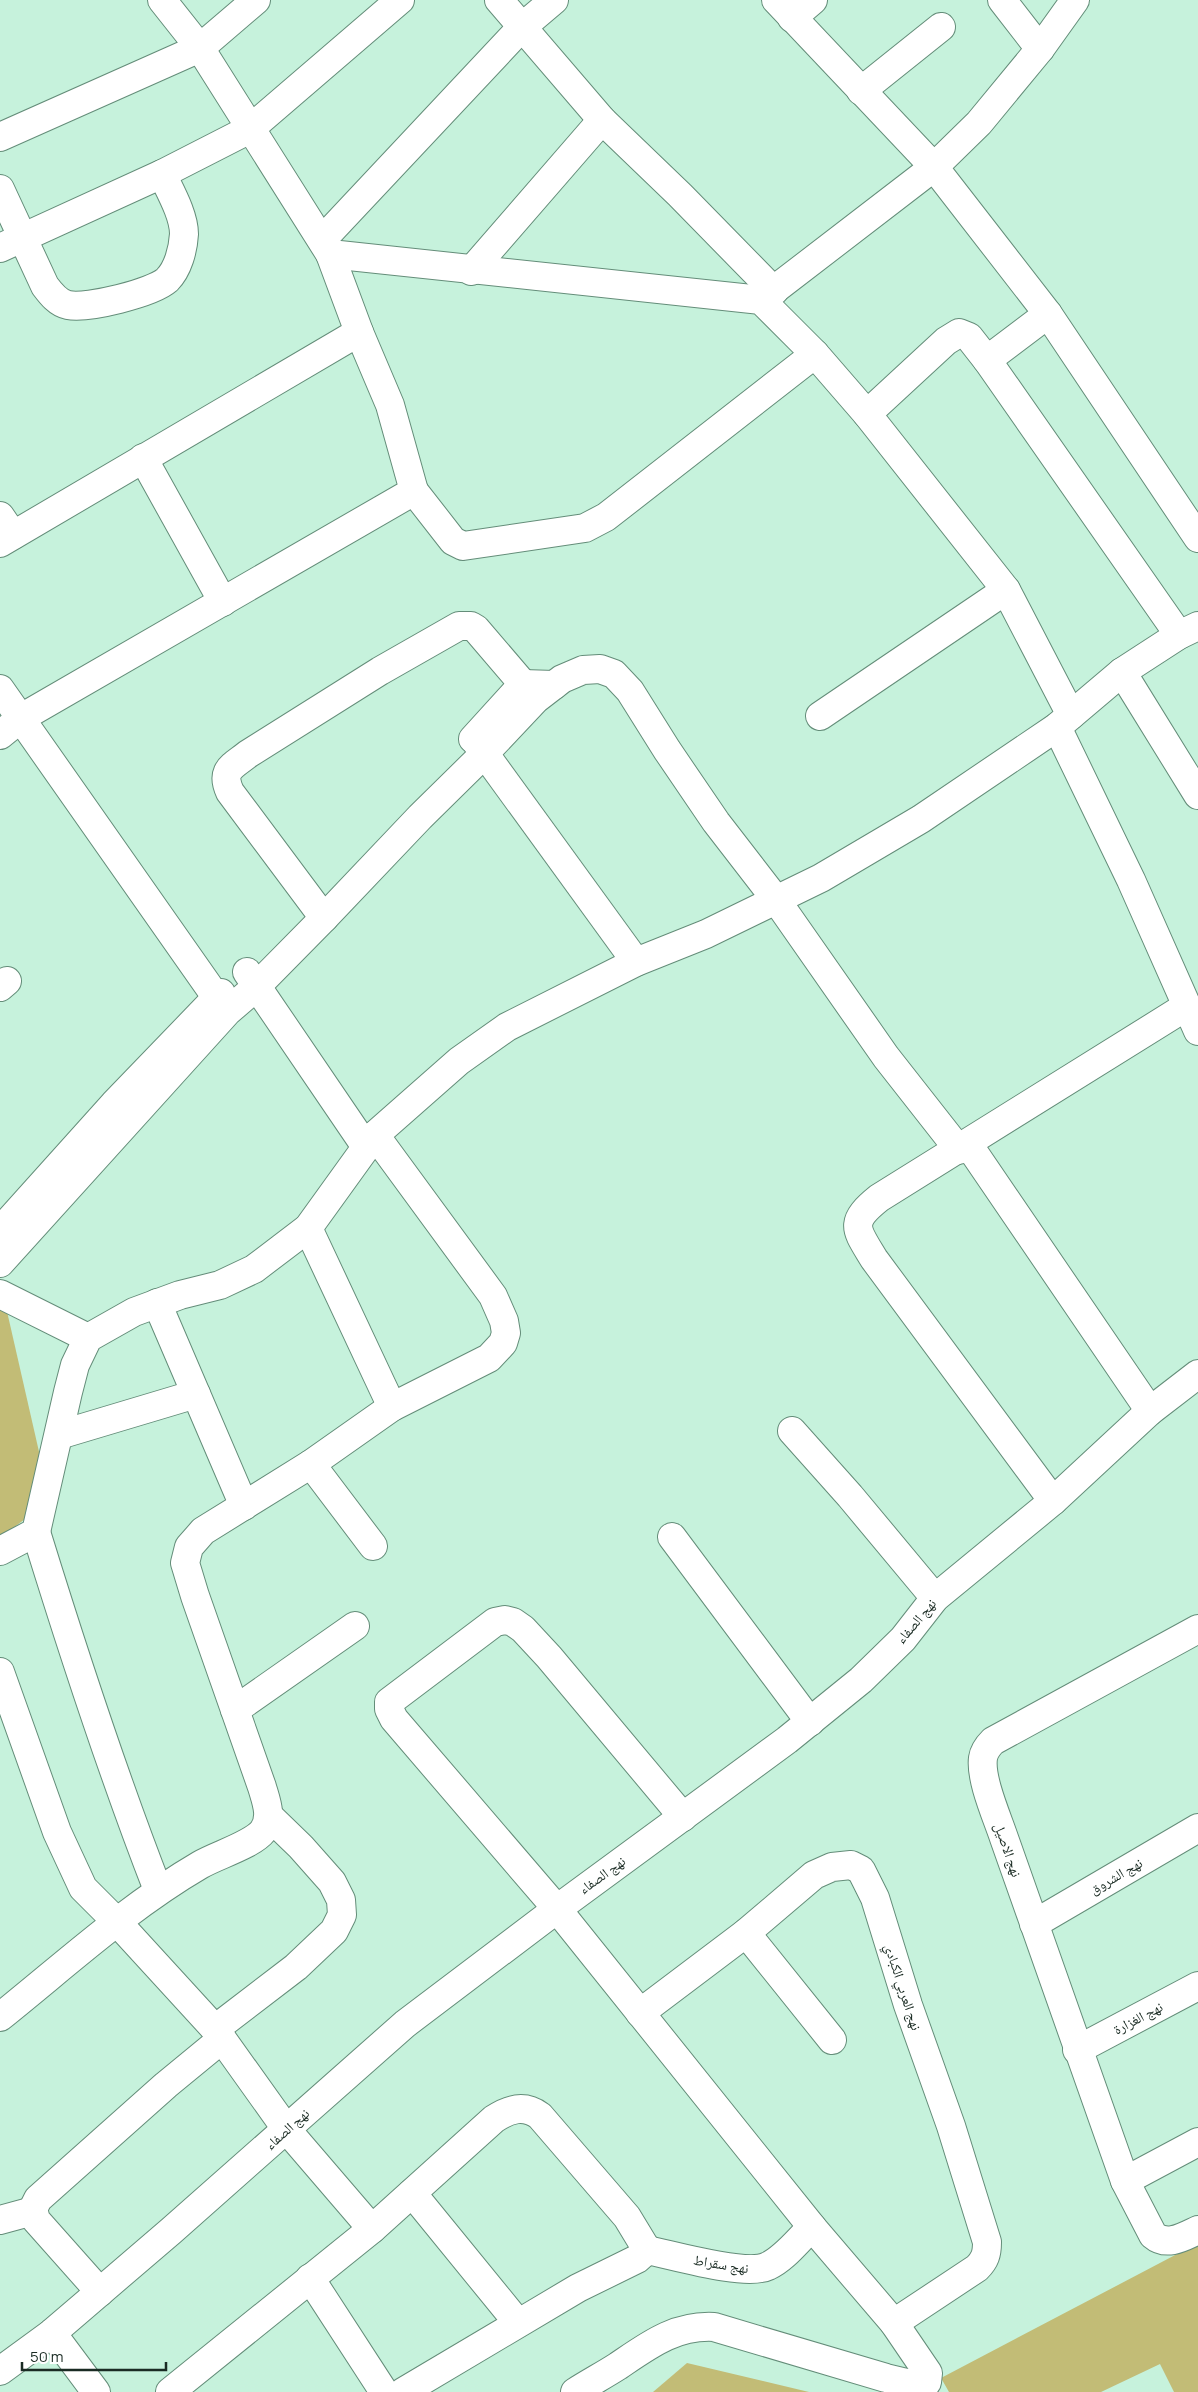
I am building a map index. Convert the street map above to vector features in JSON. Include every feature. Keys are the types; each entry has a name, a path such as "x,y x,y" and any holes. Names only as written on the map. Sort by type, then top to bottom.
{"street":[{"path":"162,0 200,48 326,247 390,405 414,491 453,541 463,546 585,528 606,516 815,354"},
{"path":"0,137 200,48 256,0"},
{"path":"11,243 162,174 250,129 400,0"},
{"path":"498,0 602,120 680,195 767,295 867,414 1006,590 1198,1031"},
{"path":"326,247 521,28 554,0"},
{"path":"813,0 784,9 934,168 1048,314 1198,538"},
{"path":"1002,0 1040,49"},
{"path":"326,247 471,271 767,295 934,168 979,123 1040,49 1075,0"},
{"path":"861,91 940,27"},
{"path":"471,271 602,120"},
{"path":"0,189 11,243 56,299 67,305 84,306 152,288 166,280 176,267 184,233 182,221 162,174"},
{"path":"987,360 1048,314"},
{"path":"4,531 143,458 360,332"},
{"path":"158,1890 117,1784 36,1532 75,1365 88,1338 134,1312 157,1303 220,1286 254,1269 308,1228 370,1141 458,1061 507,1027 636,962 706,934 821,878 921,819 1064,721 1122,672 1189,631 987,360 964,334 953,335 867,414"},
{"path":"143,458 224,602"},
{"path":"0,735 21,718 414,491"},
{"path":"820,716 1006,590"},
{"path":"319,911 230,792 226,779 228,769 248,754 380,671 459,626 471,626 476,629 538,690"},
{"path":"0,1231 114,1104 252,979 319,911 420,817 479,746 538,690 583,670 600,669 614,674 630,691 667,750 711,814 777,901 886,1057 963,1147 1150,1411"},
{"path":"1122,672 1195,784"},
{"path":"0,689 222,1005"},
{"path":"479,746 636,962"},
{"path":"100,2292 36,2220 33,2211 38,2199 166,2085 219,2034 296,1967 334,1930 342,1914 341,1900 332,1882 301,1847 269,1816 262,1787 185,1562 188,1547 204,1532 311,1464 392,1407 489,1358 503,1343 506,1332 504,1321 493,1296 370,1141 252,979"},
{"path":"0,1262 222,1005"},
{"path":"1053,1501 874,1259 858,1227 860,1214 879,1198 1187,1006"},
{"path":"308,1228 392,1407"},
{"path":"0,1294 88,1338"},
{"path":"157,1303 244,1506"},
{"name":"نهج الصفاء","path":"0,2371 52,2333 100,2292 287,2130 405,2024 810,1722 860,1680 903,1639 935,1598 1053,1501 1150,1411 1198,1374"},
{"path":"59,1435 196,1394"},
{"path":"792,1431 850,1496 935,1598"},
{"path":"311,1464 373,1546"},
{"path":"0,1551 36,1532"},
{"path":"672,1537 810,1722"},
{"path":"575,2392 653,2342 684,2329 698,2326 714,2327 886,2378 907,2383 924,2384 927,2382 928,2373 894,2323 812,2227 557,1909 394,1719 389,1709 390,1702 395,1696 494,1622 505,1620 514,1622 549,1657 683,1817"},
{"path":"235,1710 355,1626"},
{"name":"نهج الاصيل","path":"1198,1629 997,1738 987,1748 982,1760 986,1782 1034,1924 1077,2050 1125,2181 1153,2235 1160,2241 1167,2242 1198,2230"},
{"path":"0,1672 70,1864 82,1888 100,1908 118,1923 219,2034 287,2130 372,2229"},
{"path":"0,2017 158,1890 210,1859 254,1838 264,1830 269,1816"},
{"name":"نهج الشروق","path":"1034,1924 1198,1828"},
{"name":"نهج العربي الكبادي","path":"640,2013 746,1933 814,1875 832,1866 851,1865 861,1870 875,1898 908,2005 954,2135 987,2242 984,2262 894,2323"},
{"path":"746,1933 832,2040"},
{"name":"نهج الغزارة","path":"1077,2050 1198,1986"},
{"path":"170,2392 372,2229 494,2119 514,2109 532,2110 540,2116 608,2194 631,2223 647,2250 626,2265 578,2288 404,2392"},
{"path":"1125,2181 1198,2142"},
{"path":"412,2193 518,2323"},
{"path":"0,2220 33,2211"},
{"name":"نهج سقراط","path":"647,2250 717,2265 761,2269 776,2262 812,2227"},
{"path":"310,2278 384,2392"},
{"path":"52,2333 96,2392"}],"shaded area":[{"path":"0,1307 6,1307 50,1500 0,1538"},
{"path":"1198,2243 1198,2392 1174,2392 1160,2364 1101,2392 949,2392 941,2378"},
{"path":"687,2363 809,2392 653,2392"}]}
